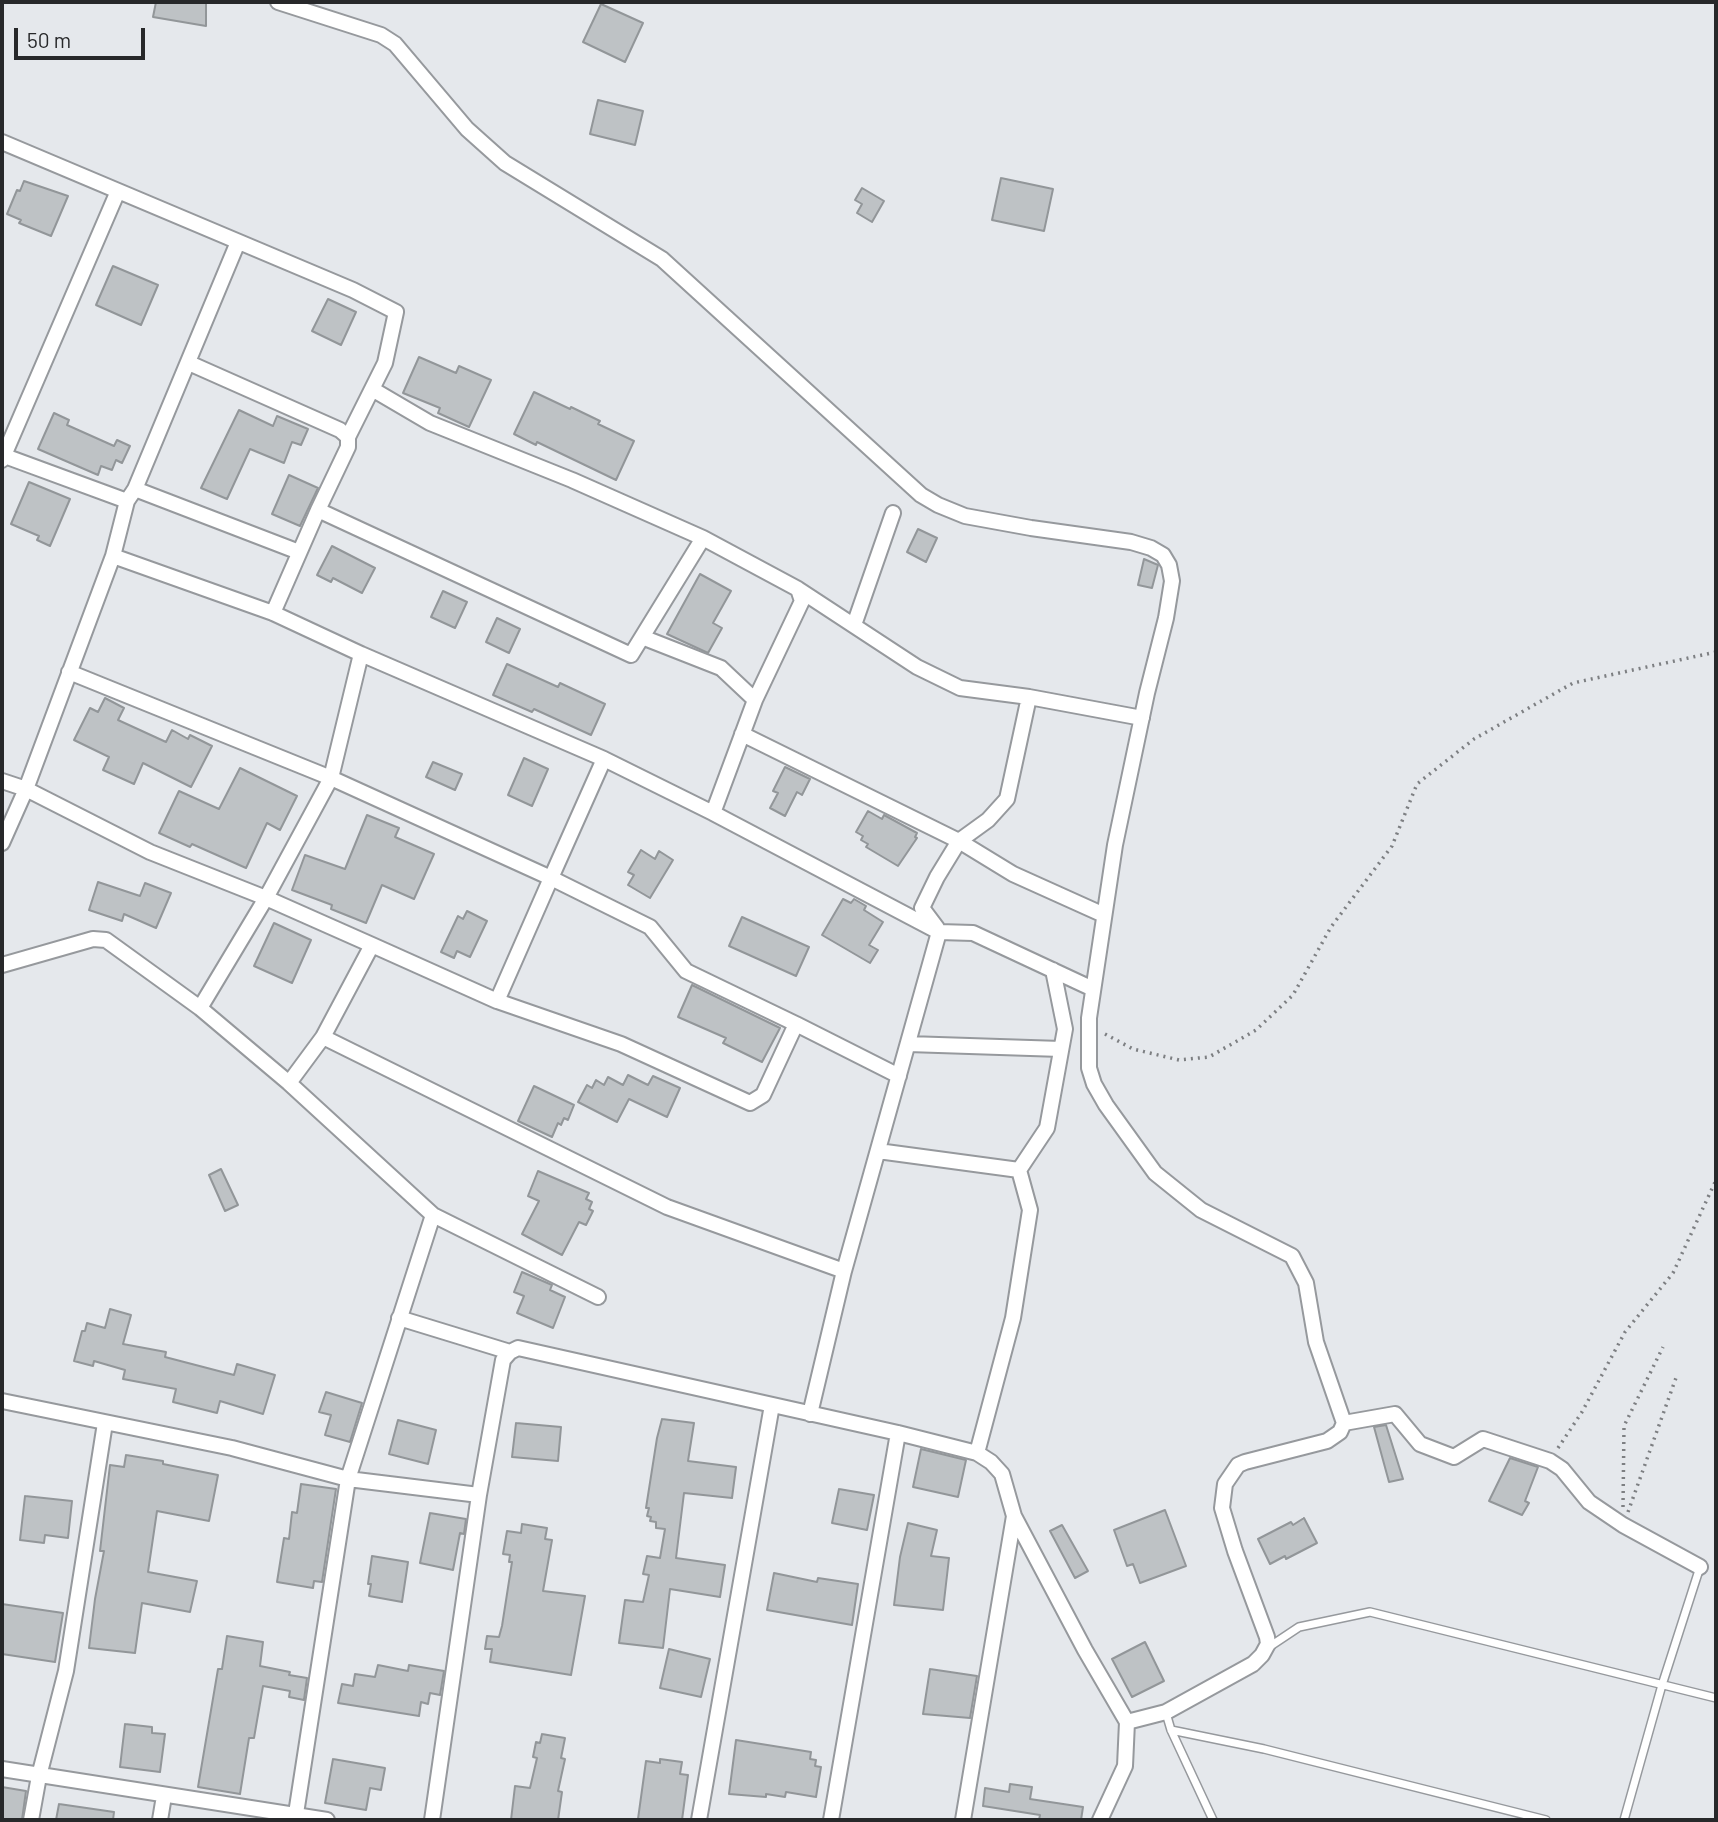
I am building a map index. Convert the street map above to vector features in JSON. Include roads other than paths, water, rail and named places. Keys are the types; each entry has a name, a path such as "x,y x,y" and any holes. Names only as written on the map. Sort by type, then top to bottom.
{"street":[{"path":"278,2 381,35 395,44 467,129 505,163 662,260 921,495 965,516 1131,542 1163,555 1169,565 1172,581 1166,618 1115,845 1089,1018 1089,1068 1094,1084 1155,1173 1201,1210 1282,1249 1292,1256 1300,1267 1306,1283 1315,1342 1344,1423 1340,1432 1328,1441 1238,1465 1225,1484 1223,1508 1235,1550 1267,1637 1266,1649 1253,1664 1166,1712 1127,1722"},
{"path":"2,142 353,290 396,312 386,363 348,437 348,447 273,613"},
{"path":"118,191 2,457 131,495 299,552"},
{"path":"2,843 26,789 113,556 131,495 238,242"},
{"path":"188,363 340,430 348,437"},
{"path":"372,389 430,423 572,480 702,538 798,589 917,667 960,688 1029,697 1142,718"},
{"path":"318,510 631,654 702,538"},
{"path":"854,625 893,513"},
{"path":"113,556 273,613 604,759 939,932 973,933 1093,989"},
{"path":"713,813 755,700 802,601 798,589"},
{"path":"642,637 721,668 755,700"},
{"path":"200,1008 331,778 361,654"},
{"path":"69,672 331,778 551,878 650,927 686,971 899,1076"},
{"path":"939,932 922,908 959,841 988,820 1007,799 1029,697"},
{"path":"742,734 959,841 1013,874 1104,915"},
{"path":"497,1001 604,759"},
{"path":"2,781 26,789 150,852 265,898 497,1001 621,1044 750,1103 763,1095 796,1024"},
{"path":"810,1414 844,1271 939,932"},
{"path":"2,965 93,939 106,940 200,1008 289,1083 433,1215 598,1297"},
{"path":"289,1083 323,1037 372,945"},
{"path":"977,1453 1013,1318 1030,1210 1019,1170 1046,1128 1065,1029 1053,970"},
{"path":"323,1037 667,1207 844,1271"},
{"path":"908,1044 1061,1049"},
{"path":"878,1151 1019,1170"},
{"path":"295,1818 348,1479 433,1215"},
{"path":"399,1318 510,1352"},
{"path":"432,1820 479,1495 503,1360 518,1348 898,1433 977,1453 991,1462 1002,1474 1014,1516 1085,1650 1127,1722 1125,1766 1100,1820"},
{"path":"2,1401 232,1448 348,1479 479,1495"},
{"path":"699,1820 772,1405"},
{"path":"1344,1423 1395,1414 1420,1444 1454,1457 1483,1438 1550,1461 1562,1469 1589,1502 1623,1525 1700,1567"},
{"path":"32,1820 39,1776 66,1671 105,1423"},
{"path":"831,1820 898,1433"},
{"path":"963,1820 1014,1516"},
{"path":"2,1769 295,1818 327,1820"},
{"path":"160,1820 164,1796"}],"lane":[{"path":"1624,1820 1662,1685 1700,1567"},
{"path":"1266,1649 1299,1627 1370,1612 1716,1698"},
{"path":"1166,1712 1171,1730 1213,1820"},
{"path":"1171,1730 1264,1749 1546,1820"}]}
